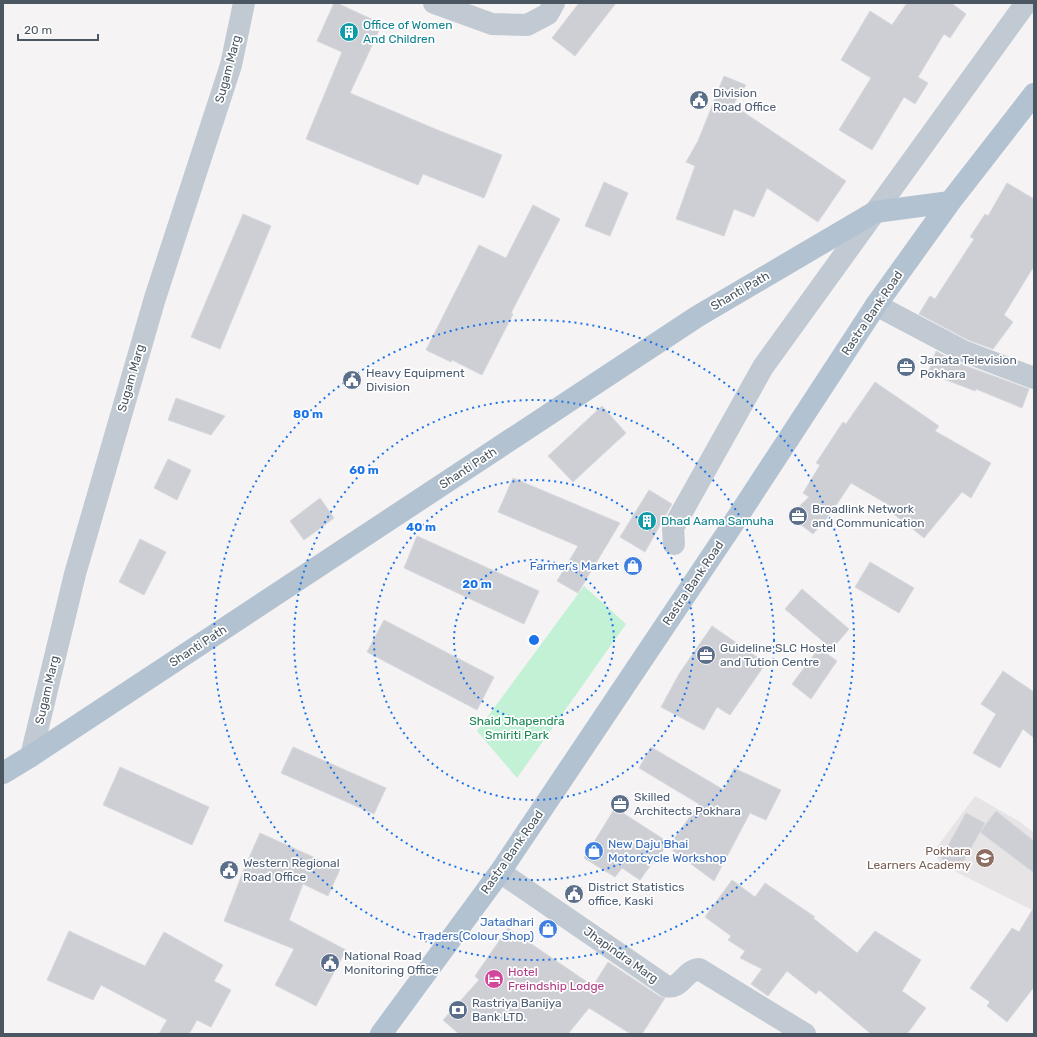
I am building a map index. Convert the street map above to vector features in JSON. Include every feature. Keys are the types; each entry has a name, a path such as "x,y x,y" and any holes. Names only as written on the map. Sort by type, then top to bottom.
{"main road":[{"name":"Rastra Bank Road","path":"381,1034 500,872 729,530 876,304 950,202 1034,94"},
{"name":"Shanti Path","path":"3,773 32,756 698,316 875,212 950,202"}],"street":[{"name":"Sugam Marg","path":"32,756 75,574 155,298 232,65 244,3"},
{"path":"434,3 492,24 520,25 527,25 548,14 554,3"},
{"path":"674,544 674,528 763,367 1026,3"},
{"path":"876,304 963,352 1034,378"},
{"name":"Jhapindra Marg","path":"500,872 666,986 675,986 694,970 699,969 805,1034"}],"shaded area":[{"name":"Pokhara Learners Academy","path":"975,796 1020,822 1034,833 1034,911 940,864 934,851"}],"green space":[{"name":"Shaid Jhapendra Smiriti Park","path":"584,586 626,624 517,778 477,731"}],"building":[{"path":"334,3 337,3 382,24 350,93 502,155 484,198 423,174 418,185 306,139 342,52 317,41"},
{"path":"579,3 616,3 575,56 552,38"},
{"path":"907,3 951,3 966,14 950,38 944,34 918,77 928,83 915,104 904,97 872,150 839,130 871,78 841,60 870,11 892,25"},
{"path":"724,76 746,85 733,105 846,181 818,222 767,188 754,217 734,209 724,236 676,219 695,166 686,162 698,141"},
{"path":"604,182 628,193 610,236 585,226"},
{"path":"1007,183 1034,199 1034,266 1004,315 1013,322 993,349 968,340 919,314 930,296 935,299 974,239 970,237 985,214 988,216"},
{"path":"533,205 560,219 511,313 513,314 482,375 452,360 451,362 426,350 479,245 506,258"},
{"path":"243,214 271,226 220,349 191,337"},
{"path":"936,351 958,363 1029,389 1022,408 976,389 975,391 928,373"},
{"path":"875,382 939,426 935,431 991,463 971,498 962,492 924,538 886,508 889,505 851,483 831,513 813,534 789,516 809,497 803,493 820,465 816,463 843,422 846,424"},
{"path":"176,398 225,416 211,435 168,420"},
{"path":"602,406 626,433 573,482 548,456"},
{"path":"168,459 191,470 177,500 154,488"},
{"path":"513,478 620,523 578,593 557,581 578,546 498,512"},
{"name":"Dhad Aama Samuha","path":"649,490 672,504 645,552 620,537"},
{"path":"320,498 334,518 304,540 290,521"},
{"path":"417,536 539,591 524,624 404,568"},
{"path":"140,539 166,552 144,595 119,582"},
{"path":"870,562 914,588 899,613 855,587"},
{"path":"802,589 849,629 832,649 785,609"},
{"path":"384,620 494,677 477,710 367,652"},
{"path":"712,626 766,663 730,715 717,707 704,730 661,707 679,674"},
{"path":"819,648 837,661 811,699 792,684"},
{"path":"1003,671 1034,692 1034,738 1023,729 1000,768 973,753 996,714 981,704"},
{"path":"293,747 386,788 374,814 281,773"},
{"path":"651,747 724,790 734,768 781,790 766,820 750,813 714,881 668,847 699,804 639,768"},
{"path":"120,767 209,807 192,845 103,805"},
{"path":"615,808 668,842 655,864 653,862 640,880 622,868 615,877 584,858"},
{"path":"996,811 1034,841 1034,873 980,832"},
{"path":"966,813 985,823 959,869 941,858"},
{"path":"260,833 340,869 328,896 303,884 289,920 346,950 316,1006 275,985 294,949 224,921"},
{"path":"732,880 755,897 765,883 815,917 813,918 857,953 875,931 921,960 902,991 926,1008 907,1034 871,1034 819,990 816,994 787,971 768,996 751,984 762,969 740,958 745,951 728,940 731,936 705,917"},
{"path":"1034,907 1034,987 1007,1022 987,1006 990,1002 970,988 1012,928 1019,932"},
{"path":"508,928 593,986 608,962 659,996 665,998 642,1034 631,1034 589,1008 568,1034 459,1034 443,1020 479,980 475,976"},
{"path":"69,931 145,966 164,932 223,965 214,981 231,990 211,1027 197,1020 189,1034 159,1034 167,1020 101,985 93,1000 47,980"}],"place":[{"name":"Office of Women And Children","path":"349,32"},
{"name":"Division Road Office","path":"699,100"},
{"name":"Janata Television Pokhara","path":"906,367"},
{"name":"Heavy Equipment Division","path":"352,380"},
{"name":"Broadlink Network and Communication","path":"798,516"},
{"name":"Dhad Aama Samuha","path":"647,521"},
{"name":"Farmer's Market","path":"633,566"},
{"name":"Guideline SLC Hostel and Tution Centre","path":"706,655"},
{"name":"Skilled Architects Pokhara","path":"620,804"},
{"name":"New Daju Bhai Motorcycle Workshop","path":"594,851"},
{"name":"Pokhara Learners Academy","path":"985,858"},
{"name":"Western Regional Road Office","path":"229,870"},
{"name":"District Statistics office, Kaski","path":"574,894"},
{"name":"Jatadhari Traders(Colour Shop)","path":"548,929"},
{"name":"National Road Monitoring Office","path":"330,963"},
{"name":"Hotel Freindship Lodge","path":"494,979"},
{"name":"Rastriya Banijya Bank LTD.","path":"458,1010"}]}
